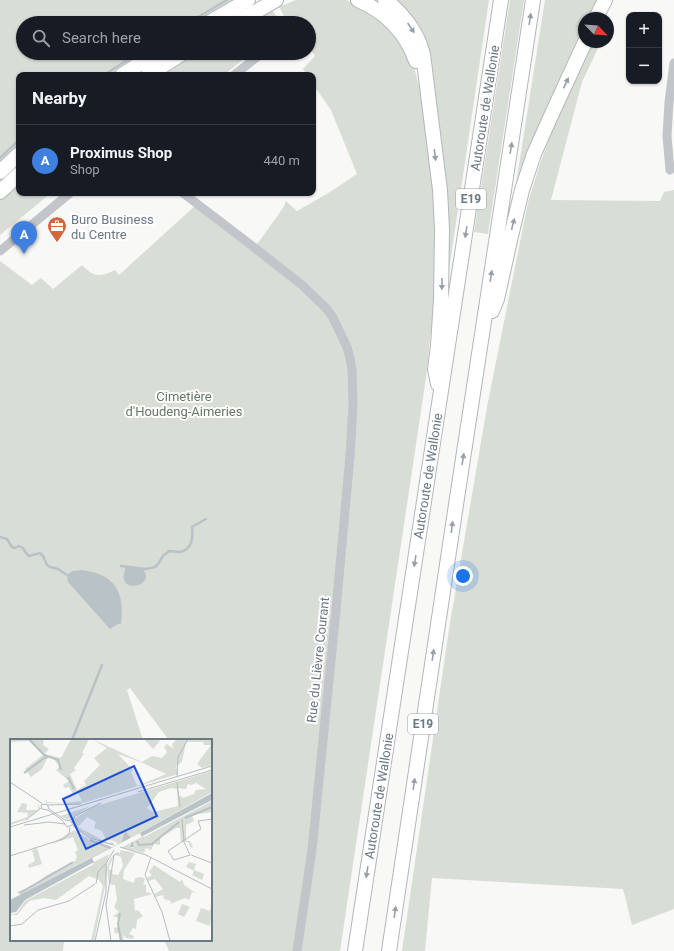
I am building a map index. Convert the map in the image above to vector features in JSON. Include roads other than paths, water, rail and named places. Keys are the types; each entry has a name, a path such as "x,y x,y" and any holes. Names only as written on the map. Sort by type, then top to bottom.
{"highway":[{"path":"220,16 248,0"},
{"path":"248,16 276,0"},
{"path":"358,0 379,10 390,20 407,40 413,52 427,93"},
{"path":"384,0 408,23 417,37 422,51 440,190 442,229 441,299 435,369 440,398"},
{"name":"Autoroute de Wallonie","path":"355,951 501,0"},
{"name":"E19","path":"390,951 456,498 533,0"},
{"path":"599,12 605,0"},
{"path":"483,328 497,299 522,190 534,154 582,48"},
{"path":"127,72 146,60"},
{"path":"153,72 173,60"},
{"path":"0,172 16,157"},
{"path":"0,192 16,177"}],"street":[{"path":"238,72 253,60"},
{"path":"670,170 668,136 669,102 674,62"},
{"path":"0,251 66,196"},
{"name":"Rue du Lièvre Courant","path":"187,196 302,285 326,308 341,334 350,358 352,370 353,406 350,456 336,610 312,843 297,951"}],"waterway":[{"path":"200,16 227,0"},
{"path":"109,72 127,60"},
{"path":"0,158 16,143"},
{"path":"121,566 146,569 155,567 163,556 169,551 180,552 188,548 192,539 192,527 206,519"},
{"path":"0,537 7,539 12,547 15,548 19,546 23,548 29,556 40,553 47,565 58,569 67,575"},
{"path":"72,739 102,665"}],"place":[{"name":"Buro Business du Centre","path":"57,243"},
{"name":"Proximus Shop","path":"24,254"}],"park label":[{"name":"Cimetière d'Houdeng-Aimeries","path":"184,404"}]}
